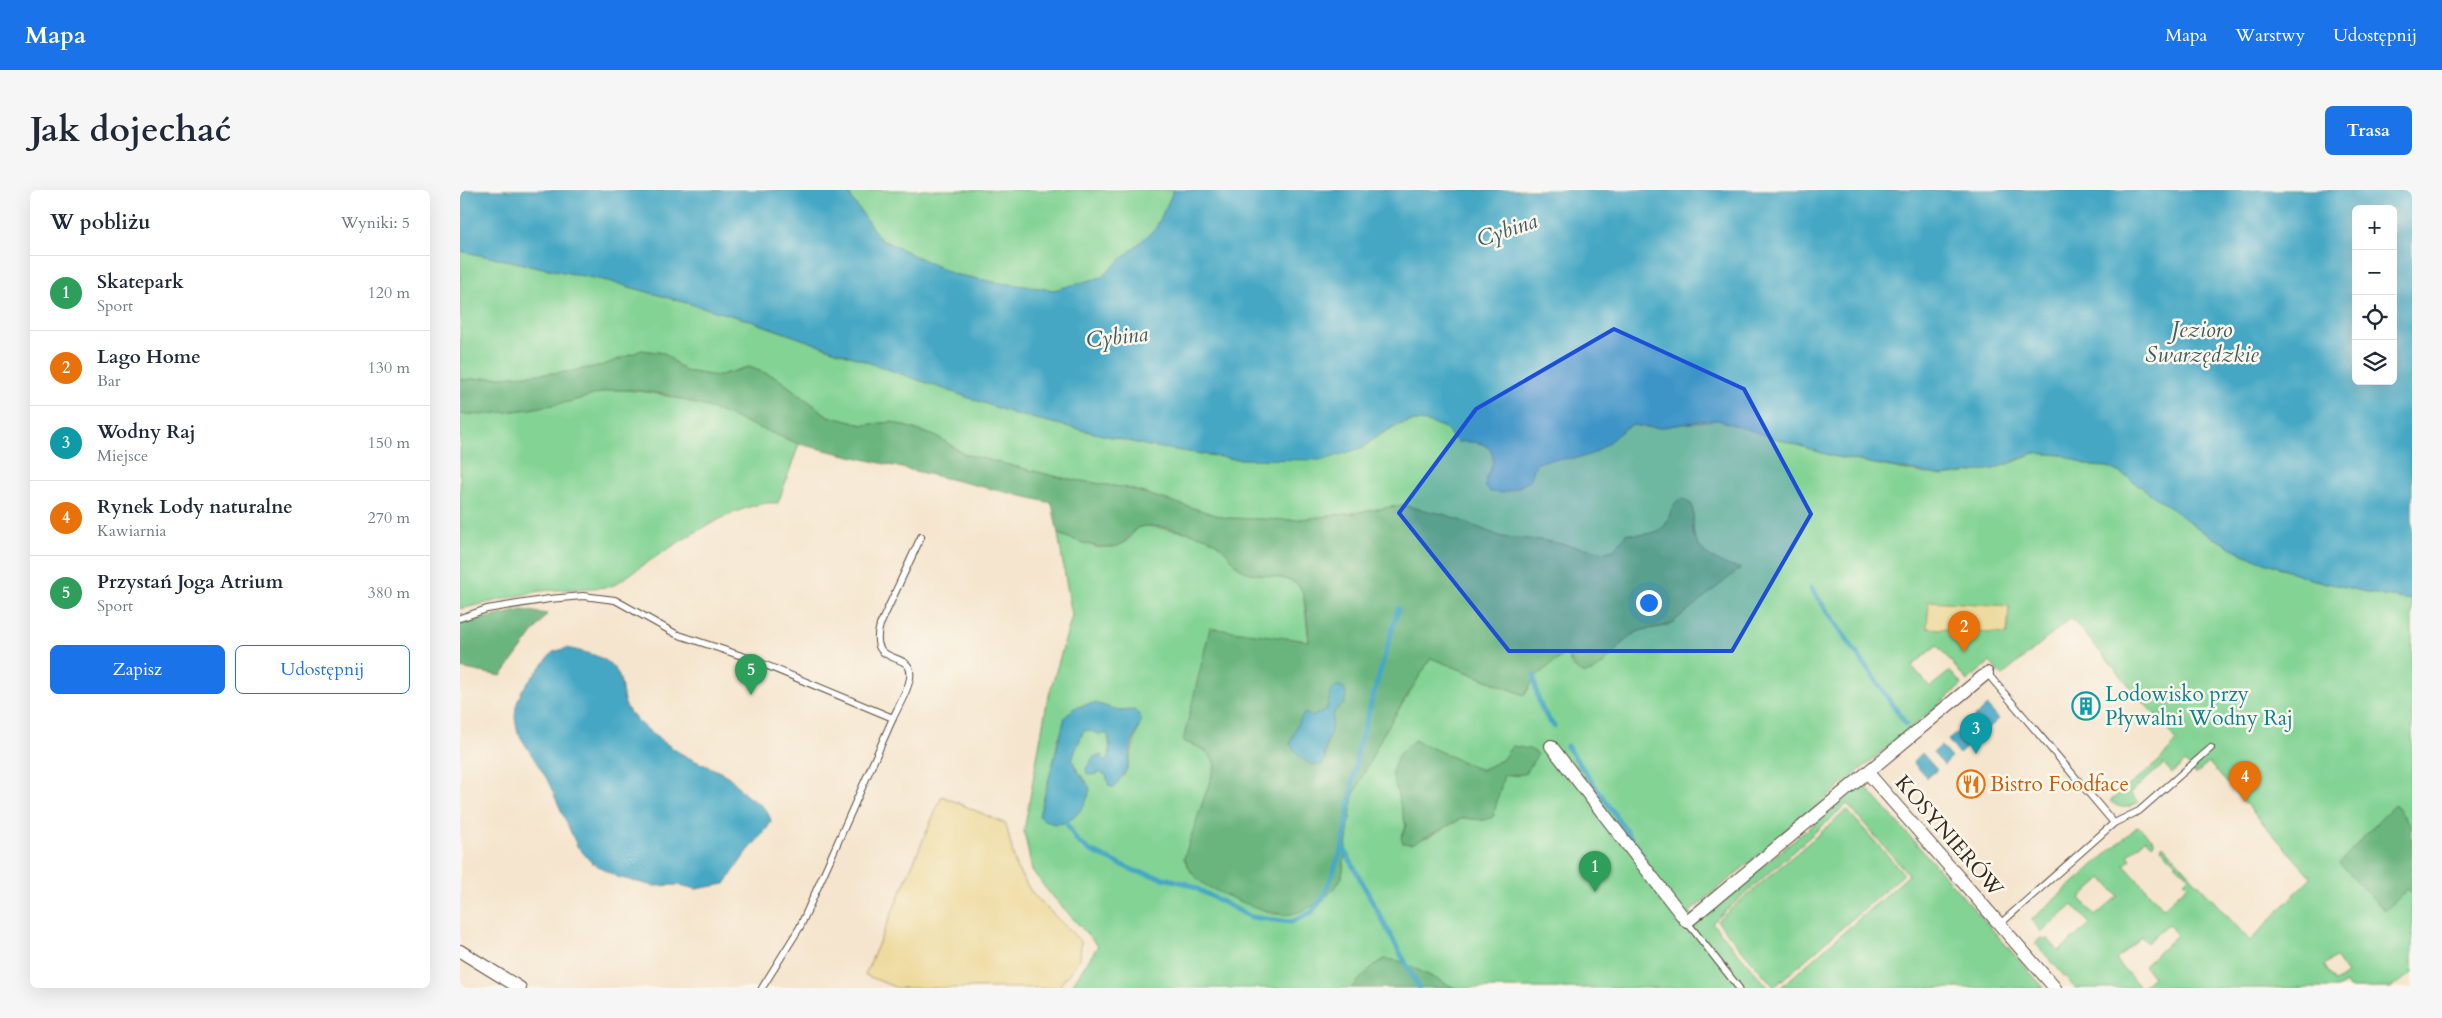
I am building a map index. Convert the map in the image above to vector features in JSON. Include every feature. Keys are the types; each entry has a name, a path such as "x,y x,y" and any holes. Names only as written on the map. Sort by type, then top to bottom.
{"street":[{"path":"1551,746 1687,922 1988,673"},
{"name":"KOSYNIERÓW","path":"1868,773 2055,988"},
{"path":"461,955 520,988"}],"lane":[{"path":"762,988 800,927 907,688 911,676 910,669 906,663 881,652 877,645 877,636 880,625 921,537"},
{"path":"460,618 487,609 549,599 583,596 615,600 676,634 751,659 893,718"},
{"path":"1988,673 2114,822"},
{"name":"KOSYNIERÓW","path":"2000,924 2114,822 2139,812 2211,748"},
{"path":"1687,922 1739,988"}],"highlighted area":[{"path":"1614,329 1744,389 1811,514 1732,651 1509,651 1399,513 1476,409"}],"green space":[{"path":"851,190 1174,190 1156,228 1102,277 1055,290 994,282 953,274 880,239 850,196"},
{"path":"460,251 608,281 748,320 1015,414 1149,446 1364,447 1391,429 1402,424 1423,420 1434,422 1444,428 1458,442 1484,445 1492,454 1490,470 1485,480 1512,491 1530,481 1536,464 1548,460 1586,456 1604,446 1631,425 1651,428 1718,420 1832,456 1926,474 2010,464 2034,453 2062,455 2086,464 2108,467 2137,482 2202,531 2243,554 2314,580 2384,596 2412,600 2412,828 2395,804 2408,889 2412,894 2412,973 2391,988 2349,988 2346,983 2337,988 2141,988 2075,988 2035,943 2042,937 2045,940 2047,938 2059,951 2090,924 2073,905 2042,932 2031,920 2138,826 2155,842 2152,845 2146,839 2128,855 2131,859 2124,865 2163,908 2188,885 2184,881 2188,877 2160,847 2163,845 2250,941 2311,877 2209,763 2196,774 2185,762 2172,773 2164,764 2130,793 2138,802 2124,807 2117,806 2110,801 2158,762 2177,741 2071,618 2002,676 1990,662 1967,681 1937,645 1912,666 1930,687 1950,671 1962,685 1690,912 1697,920 1858,788 1865,786 2044,988 1780,988 1909,875 1847,804 1712,923 1769,988 1455,988 1399,961 1374,965 1351,988 1070,988 1098,946 1046,889 1032,870 1024,831 1047,702 1072,616 1058,534 1099,548 1127,541 1137,528 1146,526 1192,533 1213,540 1230,555 1236,565 1245,571 1290,580 1298,585 1303,592 1309,641 1183,741 1199,747 1207,753 1215,766 1184,858 1191,872 1205,884 1273,914 1291,914 1342,877 1353,796 1382,736 1431,658 1524,695 1535,677 1564,654 1568,655 1572,667 1601,666 1631,635 1642,630 1667,626 1739,568 1725,565 1711,557 1700,546 1694,533 1692,505 1684,500 1675,504 1667,522 1660,529 1649,534 1627,533 1614,550 1606,552 1540,540 1502,537 1446,515 1402,505 1355,513 1292,520 1226,518 1127,488 1062,478 964,454 938,437 892,422 863,425 828,416 776,377 749,367 717,376 685,371 664,353 642,350 604,365 567,372 460,380","holes":["1929,601 2009,606 2007,633 1927,628","1094,703 1121,711 1129,709 1141,720 1124,776 1109,782 1106,775 1100,772 1094,775 1086,769 1089,765 1102,759 1107,761 1110,753 1108,734 1087,730 1083,732 1072,759 1077,770 1087,782 1066,822 1056,824 1040,811 1054,764 1058,738 1082,705","1414,740 1481,770 1502,760 1512,747 1527,749 1518,776 1507,774 1502,777 1493,817 1484,820 1463,818 1428,837 1401,838 1406,826 1392,772","2102,878 2118,896 2095,916 2080,898","2168,924 2177,935 2144,966 2153,977 2141,988 2116,960 2141,937 2147,943","2335,957 2347,974 2335,982 2324,965"]},
{"path":"642,350 664,353 685,371 717,376 749,367 776,377 828,416 863,425 892,422 938,437 964,454 1062,478 1127,488 1226,518 1292,520 1355,513 1402,505 1446,515 1502,537 1540,540 1605,552 1614,550 1627,533 1648,534 1658,531 1665,525 1674,505 1681,499 1686,500 1692,505 1693,532 1701,548 1720,562 1741,568 1672,623 1662,627 1641,630 1632,635 1600,667 1591,672 1583,673 1575,668 1568,655 1563,655 1535,677 1525,695 1431,658 1382,736 1353,796 1342,877 1338,884 1327,896 1314,905 1299,912 1283,914 1261,909 1205,885 1190,870 1184,858 1215,766 1207,753 1199,747 1183,741 1210,628 1309,641 1305,604 1299,586 1285,579 1244,571 1235,564 1225,551 1211,540 1173,529 1151,526 1142,527 1133,531 1121,545 1113,547 1099,547 1085,543 1058,534 1052,503 799,444 710,408 663,394 636,390 611,390 569,402 530,409 481,415 460,414 460,380 567,372 604,365","holes":["1332,690 1336,708 1328,733 1325,759 1304,714 1313,716 1326,711"]},
{"path":"611,390 660,394 684,400 707,407 799,444 778,503 761,504 740,510 718,520 672,547 616,584 608,587 540,591 460,609 460,414 498,413 536,408"},
{"path":"522,610 547,614 501,676 460,668 460,624"},
{"path":"1414,740 1481,770 1502,760 1512,746 1530,749 1538,754 1525,774 1504,775 1493,817 1484,820 1463,818 1412,844 1403,843 1401,838 1406,826 1392,772 1399,754"},
{"path":"2395,804 2412,828 2412,894 2408,889 2385,911 2339,863"},
{"path":"1847,810 1904,874 1774,987 1717,921"},
{"path":"1385,959 1399,961 1455,988 1351,988 1374,965"}],"sand":[{"path":"1929,601 2009,606 2007,634 1927,628"},
{"path":"942,796 1006,824 1016,867 1032,893 1081,942 1080,958 1058,988 897,988 865,975"}],"water":[{"name":"Jezioro Swarzędzkie","path":"460,190 851,190 850,196 880,239 953,274 1054,290 1102,277 1156,228 1174,190 2412,190 2412,600 2384,596 2314,580 2243,554 2202,531 2126,476 2108,467 2091,466 2062,455 2034,453 1994,469 1943,476 1832,456 1718,420 1705,420 1659,428 1631,425 1593,453 1586,456 1554,459 1536,464 1530,481 1504,493 1490,492 1485,486 1493,463 1491,451 1482,444 1458,442 1443,427 1427,422 1413,421 1395,426 1379,435 1364,447 1324,460 1234,459 1149,446 1015,414 748,320 608,281 460,251"},
{"path":"567,648 591,654 612,665 620,679 627,708 639,722 680,753 727,776 746,795 767,811 771,821 768,827 744,856 725,884 696,889 680,885 654,886 617,877 591,862 577,846 547,779 518,733 515,718 516,706 522,690 553,652"},
{"path":"1336,686 1343,687 1346,693 1344,704 1333,715 1322,765 1312,764 1300,756 1290,744 1296,727 1304,713 1313,716 1326,711 1332,690"},
{"path":"1094,703 1121,711 1135,710 1140,715 1141,720 1132,745 1127,769 1114,788 1109,786 1106,775 1100,772 1092,775 1087,773 1086,769 1093,757 1102,755 1104,760 1109,760 1110,743 1108,734 1099,734 1087,730 1083,732 1072,759 1077,770 1090,788 1088,797 1072,819 1056,824 1047,822 1039,816 1065,717 1074,708"},
{"path":"1987,706 1999,719 1959,754 1948,740"},
{"path":"1941,746 1951,758 1944,765 1933,753"},
{"path":"1922,753 1937,770 1927,778 1913,762"}],"waterway":[{"path":"1811,588 1906,724"},
{"path":"1398,609 1358,749 1343,847 1419,988"},
{"path":"1534,675 1536,689 1545,715 1554,726"},
{"path":"1567,746 1642,854"},
{"path":"1066,822 1077,841 1089,850 1135,871 1188,884 1251,917 1291,922 1311,913 1323,898 1343,847"}],"place":[{"name":"Lago Home","path":"1964,652"},
{"name":"Przystań Joga Atrium","path":"751,695"},
{"name":"Lodowisko przy Pływalni Wodny Raj","path":"2086,706"},
{"name":"Wodny Raj","path":"1976,754"},
{"name":"Bistro Foodface","path":"1971,784"},
{"name":"Rynek Lody naturalne","path":"2245,802"},
{"name":"Skatepark","path":"1595,892"}],"water label":[{"name":"Cybina","path":"1507,230"},
{"name":"Cybina","path":"1117,337"}]}
